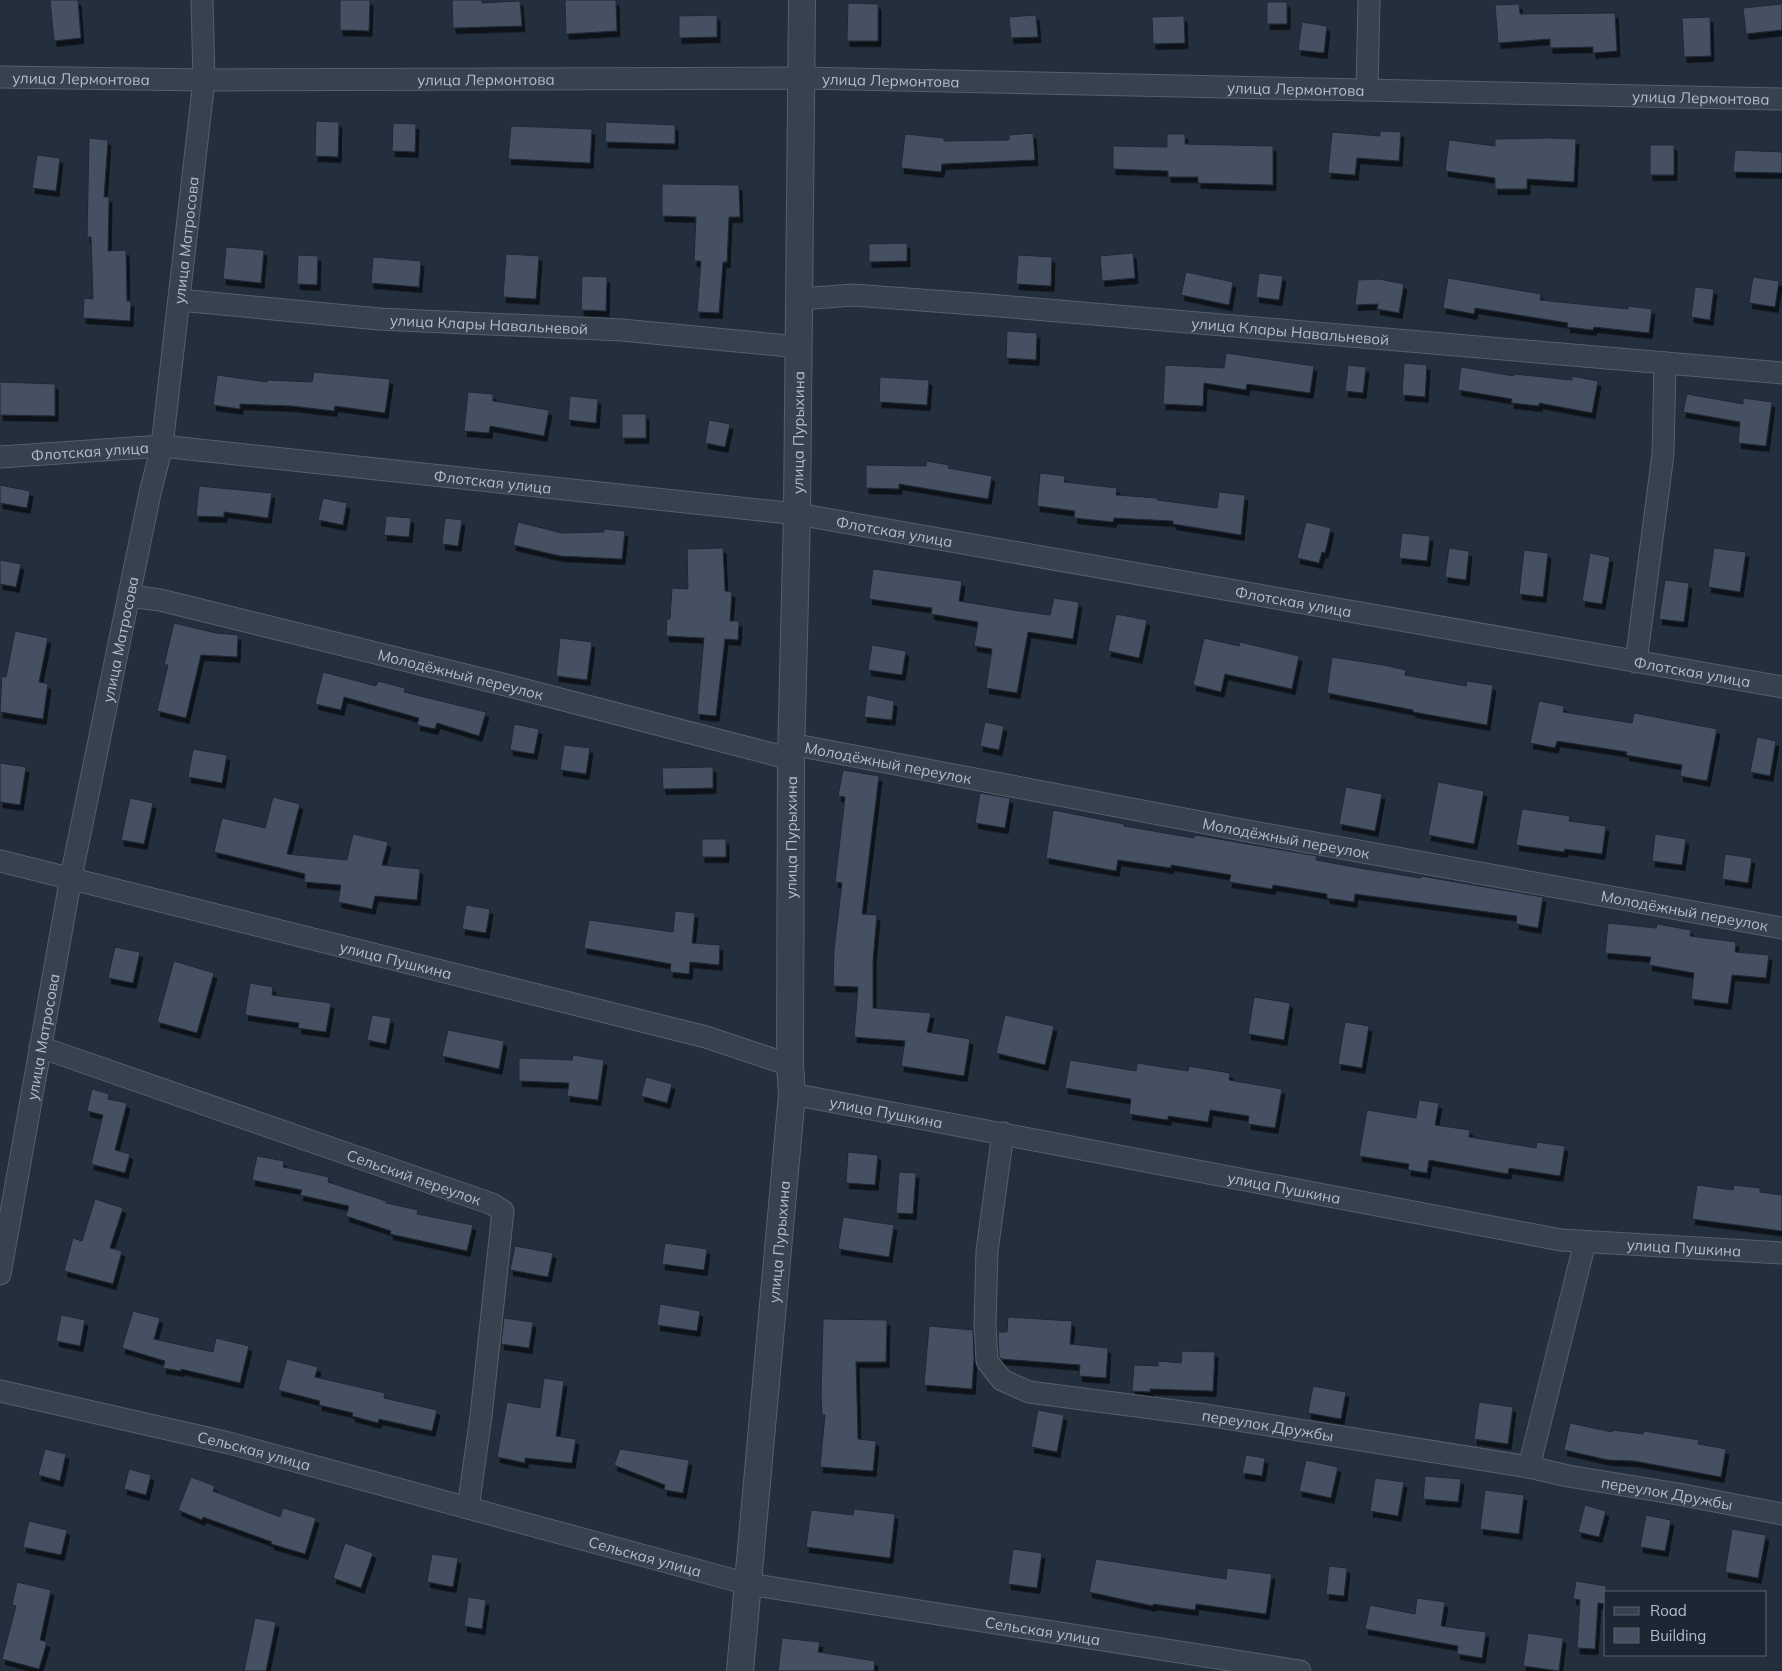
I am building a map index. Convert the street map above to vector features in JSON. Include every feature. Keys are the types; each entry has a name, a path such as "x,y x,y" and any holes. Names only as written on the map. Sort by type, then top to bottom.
{"street":[{"name":"улица Матросова","path":"0,1274 71,877 162,446 204,80 202,0"},
{"name":"улица Пурыхина","path":"740,1671 792,1094 790,1065 791,752 800,299 803,78 802,0"},
{"path":"1367,90 1369,0"},
{"name":"улица Лермонтова","path":"0,77 204,80 803,78 1782,99"},
{"name":"улица Клары Навальневой","path":"800,299 852,295 959,303 1782,373"},
{"name":"улица Клары Навальневой","path":"179,300 379,319 622,330 799,346"},
{"path":"1636,662 1663,454 1664,363"},
{"name":"Флотская улица","path":"0,457 162,446 796,514 1782,687"},
{"name":"Молодёжный переулок","path":"129,596 160,600 468,676 791,752 1236,829 1782,928"},
{"name":"улица Пушкина","path":"0,861 71,877 706,1037 790,1065"},
{"name":"Сельский переулок","path":"40,1047 492,1204 503,1211 481,1416 468,1508"},
{"name":"улица Пушкина","path":"792,1094 1561,1240 1782,1253"},
{"name":"переулок Дружбы","path":"1003,1133 987,1251 985,1325 987,1360 1002,1380 1030,1392 1206,1415 1529,1467 1568,1476 1678,1494 1782,1514"},
{"path":"1529,1467 1585,1242"},
{"name":"Сельская улица","path":"0,1391 229,1443 748,1584 1300,1671"}],"building":[{"path":"50,0 78,0 81,38 54,41"},
{"path":"340,0 370,0 369,31 340,30"},
{"path":"452,0 482,0 482,3 520,1 522,26 453,28"},
{"path":"565,0 616,0 617,31 566,34"},
{"path":"1267,2 1287,2 1287,24 1267,24"},
{"path":"848,3 878,4 878,41 847,41"},
{"path":"1519,4 1520,14 1615,13 1617,51 1593,53 1593,47 1550,48 1550,39 1498,43 1495,5"},
{"path":"1782,4 1782,30 1746,34 1743,8"},
{"path":"717,15 717,37 679,38 679,16"},
{"path":"1036,15 1038,37 1011,38 1009,17"},
{"path":"1184,16 1185,43 1153,44 1152,17"},
{"path":"1710,17 1711,56 1684,57 1682,18"},
{"path":"1302,22 1327,26 1324,53 1298,50"},
{"path":"316,121 339,122 338,157 315,156"},
{"path":"606,122 675,125 675,144 605,142"},
{"path":"393,123 416,124 415,152 392,151"},
{"path":"511,126 592,129 590,163 508,159"},
{"path":"1380,131 1401,132 1399,161 1357,158 1355,175 1328,173 1332,132 1380,136"},
{"path":"1033,133 1035,160 942,164 941,172 901,168 905,134 944,138 944,141 1009,140 1009,135"},
{"path":"1167,134 1185,134 1185,144 1273,146 1273,185 1198,183 1198,177 1168,177 1168,171 1113,169 1113,146 1167,147"},
{"path":"89,138 108,140 104,197 109,197 108,251 126,250 127,301 131,301 130,321 83,318 84,298 93,299 91,237 87,237"},
{"path":"1495,139 1576,139 1574,182 1527,179 1527,189 1495,189 1495,178 1445,171 1449,140 1495,146"},
{"path":"1650,145 1674,145 1674,175 1650,175"},
{"path":"1735,150 1782,152 1782,173 1733,172"},
{"path":"37,155 60,158 56,191 32,188"},
{"path":"662,184 739,185 740,217 729,217 727,262 723,262 719,313 697,312 701,261 694,261 696,217 662,216"},
{"path":"907,243 907,261 869,262 869,244"},
{"path":"226,247 264,250 261,283 223,279"},
{"path":"1133,253 1135,278 1102,281 1100,256"},
{"path":"506,254 539,256 536,299 503,297"},
{"path":"298,255 318,256 317,285 297,284"},
{"path":"1018,255 1052,257 1051,286 1016,284"},
{"path":"373,257 421,261 419,287 371,283"},
{"path":"1186,272 1233,282 1229,305 1181,295"},
{"path":"1259,273 1283,276 1279,300 1256,297"},
{"path":"582,276 607,277 606,311 581,310"},
{"path":"1753,277 1779,281 1775,307 1749,303"},
{"path":"1448,278 1541,294 1540,300 1628,309 1628,306 1652,309 1649,333 1594,327 1593,330 1567,327 1568,323 1475,308 1474,314 1443,308"},
{"path":"1379,279 1404,284 1399,313 1377,309 1378,304 1355,305 1358,280"},
{"path":"1695,287 1714,289 1710,320 1691,317"},
{"path":"1007,331 1037,333 1036,360 1006,358"},
{"path":"1226,353 1314,366 1310,393 1247,384 1246,390 1204,383 1203,406 1163,404 1165,365 1224,368"},
{"path":"1404,363 1427,365 1425,397 1402,395"},
{"path":"1348,365 1366,367 1363,393 1345,391"},
{"path":"1461,367 1514,376 1514,374 1572,380 1572,376 1598,381 1592,413 1539,403 1539,406 1511,403 1512,399 1458,390"},
{"path":"314,372 390,379 385,413 335,406 334,411 292,406 240,404 240,409 213,405 217,375 267,382 267,380 312,382"},
{"path":"880,377 929,380 927,405 879,402"},
{"path":"0,382 55,384 55,416 0,415"},
{"path":"468,392 493,394 493,401 549,410 544,436 490,426 489,433 464,431"},
{"path":"1687,394 1743,404 1743,398 1772,402 1766,446 1738,443 1740,422 1683,412"},
{"path":"570,396 598,399 596,423 568,420"},
{"path":"622,414 646,414 646,438 622,438"},
{"path":"709,420 730,424 725,447 705,443"},
{"path":"927,461 949,465 948,468 992,476 988,499 899,484 899,489 866,488 866,465 926,466"},
{"path":"1040,473 1065,476 1064,482 1117,488 1116,495 1157,498 1157,500 1217,508 1219,492 1245,495 1241,535 1173,524 1173,521 1114,518 1113,522 1074,518 1075,511 1037,506"},
{"path":"0,485 30,491 27,508 0,503"},
{"path":"199,486 272,493 268,518 224,512 224,517 196,516"},
{"path":"323,498 347,503 343,525 318,520"},
{"path":"386,516 411,518 409,537 384,535"},
{"path":"445,518 462,520 458,546 442,544"},
{"path":"518,522 562,533 604,532 604,529 625,531 622,559 560,556 513,545"},
{"path":"1306,522 1331,528 1325,553 1322,552 1319,563 1297,558"},
{"path":"1402,533 1430,536 1427,561 1399,558"},
{"path":"723,548 725,591 732,592 730,621 739,621 738,640 725,639 716,716 697,714 704,638 666,636 667,619 670,619 672,588 688,589 687,549"},
{"path":"1449,548 1469,551 1466,580 1445,577"},
{"path":"1714,548 1746,552 1740,592 1708,587"},
{"path":"1524,550 1548,553 1543,597 1519,594"},
{"path":"1590,553 1610,557 1602,604 1582,601"},
{"path":"0,560 21,564 16,587 0,584"},
{"path":"873,569 962,581 959,601 1013,610 1050,615 1054,598 1079,602 1073,639 1028,632 1017,693 986,688 992,649 974,646 978,622 931,614 932,608 869,599"},
{"path":"1665,580 1689,583 1684,622 1659,619"},
{"path":"1116,614 1147,620 1139,658 1108,651"},
{"path":"174,623 216,633 238,635 237,657 201,655 186,718 157,711 168,665 164,665"},
{"path":"15,631 48,638 39,682 48,684 43,719 0,712 2,676 6,677"},
{"path":"560,638 592,642 587,680 556,676"},
{"path":"1204,638 1239,646 1240,642 1299,656 1292,689 1225,674 1221,692 1193,685"},
{"path":"872,645 906,651 902,675 868,670"},
{"path":"1332,657 1383,665 1406,670 1405,675 1466,686 1467,681 1493,685 1487,725 1413,712 1413,710 1327,693"},
{"path":"323,672 376,686 378,681 405,688 404,692 486,712 479,736 437,723 435,729 417,725 419,718 344,697 341,710 315,704"},
{"path":"867,695 894,701 892,720 864,717"},
{"path":"1539,701 1564,706 1563,712 1632,723 1634,713 1717,729 1707,781 1680,776 1682,765 1626,755 1627,752 1557,741 1555,748 1530,743"},
{"path":"985,722 1004,726 999,750 980,746"},
{"path":"514,724 539,729 534,754 510,750"},
{"path":"1757,737 1776,741 1770,776 1750,772"},
{"path":"564,745 590,748 586,774 560,770"},
{"path":"193,749 227,755 222,783 188,777"},
{"path":"0,763 26,767 20,805 0,802"},
{"path":"713,767 713,788 663,789 662,768"},
{"path":"843,770 879,776 862,914 877,915 873,959 873,1008 931,1013 927,1032 970,1039 964,1076 901,1066 905,1041 854,1037 858,987 833,986 834,949 842,883 835,882 845,797 838,796"},
{"path":"1438,782 1484,791 1474,844 1428,835"},
{"path":"1346,787 1382,794 1375,831 1339,824"},
{"path":"980,793 1010,798 1005,828 975,823"},
{"path":"273,797 300,804 287,854 347,860 353,834 388,842 382,865 420,869 417,900 375,896 372,909 338,902 341,885 304,882 305,874 214,852 222,818 265,828"},
{"path":"130,798 153,803 144,844 121,840"},
{"path":"1522,809 1570,816 1569,821 1606,826 1602,854 1565,849 1564,852 1516,845"},
{"path":"1053,810 1124,824 1124,826 1194,838 1195,835 1317,856 1316,860 1359,868 1421,878 1421,876 1543,897 1538,928 1516,924 1517,916 1355,894 1354,902 1327,898 1327,894 1273,885 1272,889 1229,882 1231,875 1171,865 1171,868 1118,860 1116,871 1046,858"},
{"path":"1655,834 1686,839 1682,865 1652,861"},
{"path":"702,839 726,839 726,857 702,857"},
{"path":"1725,854 1752,858 1748,883 1722,879"},
{"path":"466,905 490,909 486,933 462,929"},
{"path":"675,911 695,913 692,943 720,945 719,965 690,962 689,974 670,972 671,964 584,948 589,920 673,932"},
{"path":"1608,923 1656,928 1657,924 1691,930 1690,936 1736,942 1735,952 1769,955 1766,978 1732,975 1728,1004 1691,999 1694,973 1649,965 1651,957 1605,953"},
{"path":"115,947 140,952 133,983 108,978"},
{"path":"174,961 214,973 197,1033 157,1022"},
{"path":"250,983 273,987 272,995 331,1003 326,1032 298,1028 299,1023 245,1015"},
{"path":"1254,997 1290,1003 1284,1040 1248,1034"},
{"path":"372,1015 391,1018 386,1044 367,1040"},
{"path":"1005,1015 1054,1026 1045,1065 996,1053"},
{"path":"1345,1022 1369,1026 1362,1068 1338,1064"},
{"path":"448,1030 504,1041 499,1069 442,1056"},
{"path":"573,1055 604,1060 598,1100 567,1096 569,1083 519,1081 519,1058 572,1060"},
{"path":"1070,1060 1136,1071 1137,1063 1188,1071 1189,1066 1230,1073 1229,1080 1282,1089 1275,1128 1248,1124 1249,1116 1210,1110 1208,1122 1168,1116 1168,1120 1129,1114 1131,1099 1065,1088"},
{"path":"646,1077 672,1084 667,1103 641,1096"},
{"path":"92,1089 109,1094 108,1099 127,1103 115,1150 130,1154 125,1173 91,1164 103,1115 87,1111"},
{"path":"1419,1100 1439,1103 1435,1125 1470,1130 1469,1137 1536,1148 1537,1142 1565,1146 1560,1176 1509,1168 1508,1174 1429,1160 1427,1173 1408,1170 1409,1164 1359,1156 1367,1110 1416,1118"},
{"path":"848,1152 878,1155 875,1185 846,1183"},
{"path":"257,1156 284,1161 283,1167 329,1177 328,1182 386,1201 386,1203 418,1210 417,1214 473,1225 467,1251 390,1234 391,1231 346,1216 349,1206 300,1195 302,1190 252,1180"},
{"path":"899,1172 916,1173 913,1214 896,1213"},
{"path":"1697,1185 1733,1190 1734,1185 1760,1188 1760,1192 1782,1195 1782,1231 1692,1219"},
{"path":"95,1199 123,1208 110,1248 122,1251 113,1284 64,1271 73,1238 82,1241"},
{"path":"843,1217 894,1225 889,1257 838,1249"},
{"path":"665,1243 707,1249 704,1270 662,1264"},
{"path":"515,1246 553,1253 548,1277 510,1270"},
{"path":"660,1304 700,1311 697,1331 657,1325"},
{"path":"133,1311 160,1318 154,1339 213,1352 216,1338 249,1346 240,1383 181,1369 181,1371 163,1368 165,1361 122,1348"},
{"path":"61,1315 85,1320 80,1346 56,1341"},
{"path":"1008,1317 1072,1321 1070,1344 1108,1348 1106,1378 1079,1376 1080,1365 1001,1359 999,1356 998,1332 1007,1332"},
{"path":"504,1318 533,1322 529,1348 501,1344"},
{"path":"823,1319 887,1320 886,1362 856,1362 858,1439 876,1441 873,1471 820,1467 825,1415 822,1415 821,1394"},
{"path":"929,1326 973,1330 972,1389 924,1385"},
{"path":"1182,1351 1215,1352 1213,1391 1150,1389 1150,1392 1132,1391 1134,1365 1158,1366 1158,1361 1181,1363"},
{"path":"287,1359 318,1367 315,1377 385,1393 384,1398 437,1410 432,1431 379,1419 378,1423 352,1416 353,1413 319,1405 320,1401 278,1390"},
{"path":"544,1378 564,1381 556,1436 576,1439 572,1463 525,1458 525,1463 497,1457 507,1402 540,1408"},
{"path":"1313,1386 1346,1392 1341,1419 1308,1413"},
{"path":"1479,1402 1513,1407 1508,1444 1474,1439"},
{"path":"1038,1410 1064,1415 1057,1452 1031,1447"},
{"path":"1570,1423 1612,1432 1613,1430 1643,1434 1644,1431 1699,1440 1698,1444 1726,1449 1721,1477 1634,1461 1608,1460 1564,1450"},
{"path":"45,1449 66,1454 60,1481 38,1475"},
{"path":"620,1449 689,1460 683,1493 664,1490 665,1485 614,1465"},
{"path":"1246,1455 1265,1458 1262,1476 1242,1473"},
{"path":"1306,1460 1338,1467 1331,1498 1299,1491"},
{"path":"129,1469 151,1475 146,1495 124,1489"},
{"path":"1425,1476 1461,1479 1458,1502 1423,1499"},
{"path":"191,1477 215,1486 213,1491 280,1517 283,1508 316,1518 305,1554 271,1544 272,1542 203,1517 202,1520 178,1510"},
{"path":"1375,1478 1404,1482 1398,1516 1370,1511"},
{"path":"1485,1490 1524,1495 1519,1534 1480,1529"},
{"path":"1585,1505 1606,1511 1599,1537 1578,1532"},
{"path":"854,1509 895,1514 890,1558 806,1547 811,1510 853,1515"},
{"path":"1646,1515 1671,1520 1665,1551 1640,1547"},
{"path":"29,1521 67,1530 61,1555 23,1547"},
{"path":"1732,1529 1766,1535 1758,1578 1725,1572"},
{"path":"345,1543 373,1553 361,1588 333,1578"},
{"path":"1013,1549 1042,1553 1037,1588 1008,1584"},
{"path":"432,1554 458,1558 453,1587 427,1582"},
{"path":"1096,1559 1226,1579 1227,1568 1272,1574 1266,1614 1196,1604 1195,1610 1153,1604 1153,1606 1089,1592"},
{"path":"1329,1566 1347,1568 1344,1596 1326,1594"},
{"path":"1576,1581 1606,1586 1604,1604 1598,1603 1595,1649 1577,1648 1580,1600 1573,1599"},
{"path":"17,1582 51,1590 40,1640 47,1642 39,1669 2,1659 16,1606 12,1605"},
{"path":"468,1597 486,1600 482,1629 464,1626"},
{"path":"1417,1598 1445,1602 1441,1626 1486,1632 1482,1658 1457,1654 1458,1646 1365,1629 1370,1605 1415,1614"},
{"path":"255,1618 276,1622 266,1671 244,1671"},
{"path":"1528,1633 1563,1638 1559,1671 1523,1666"},
{"path":"782,1638 820,1642 818,1652 875,1661 874,1671 778,1671"}]}
